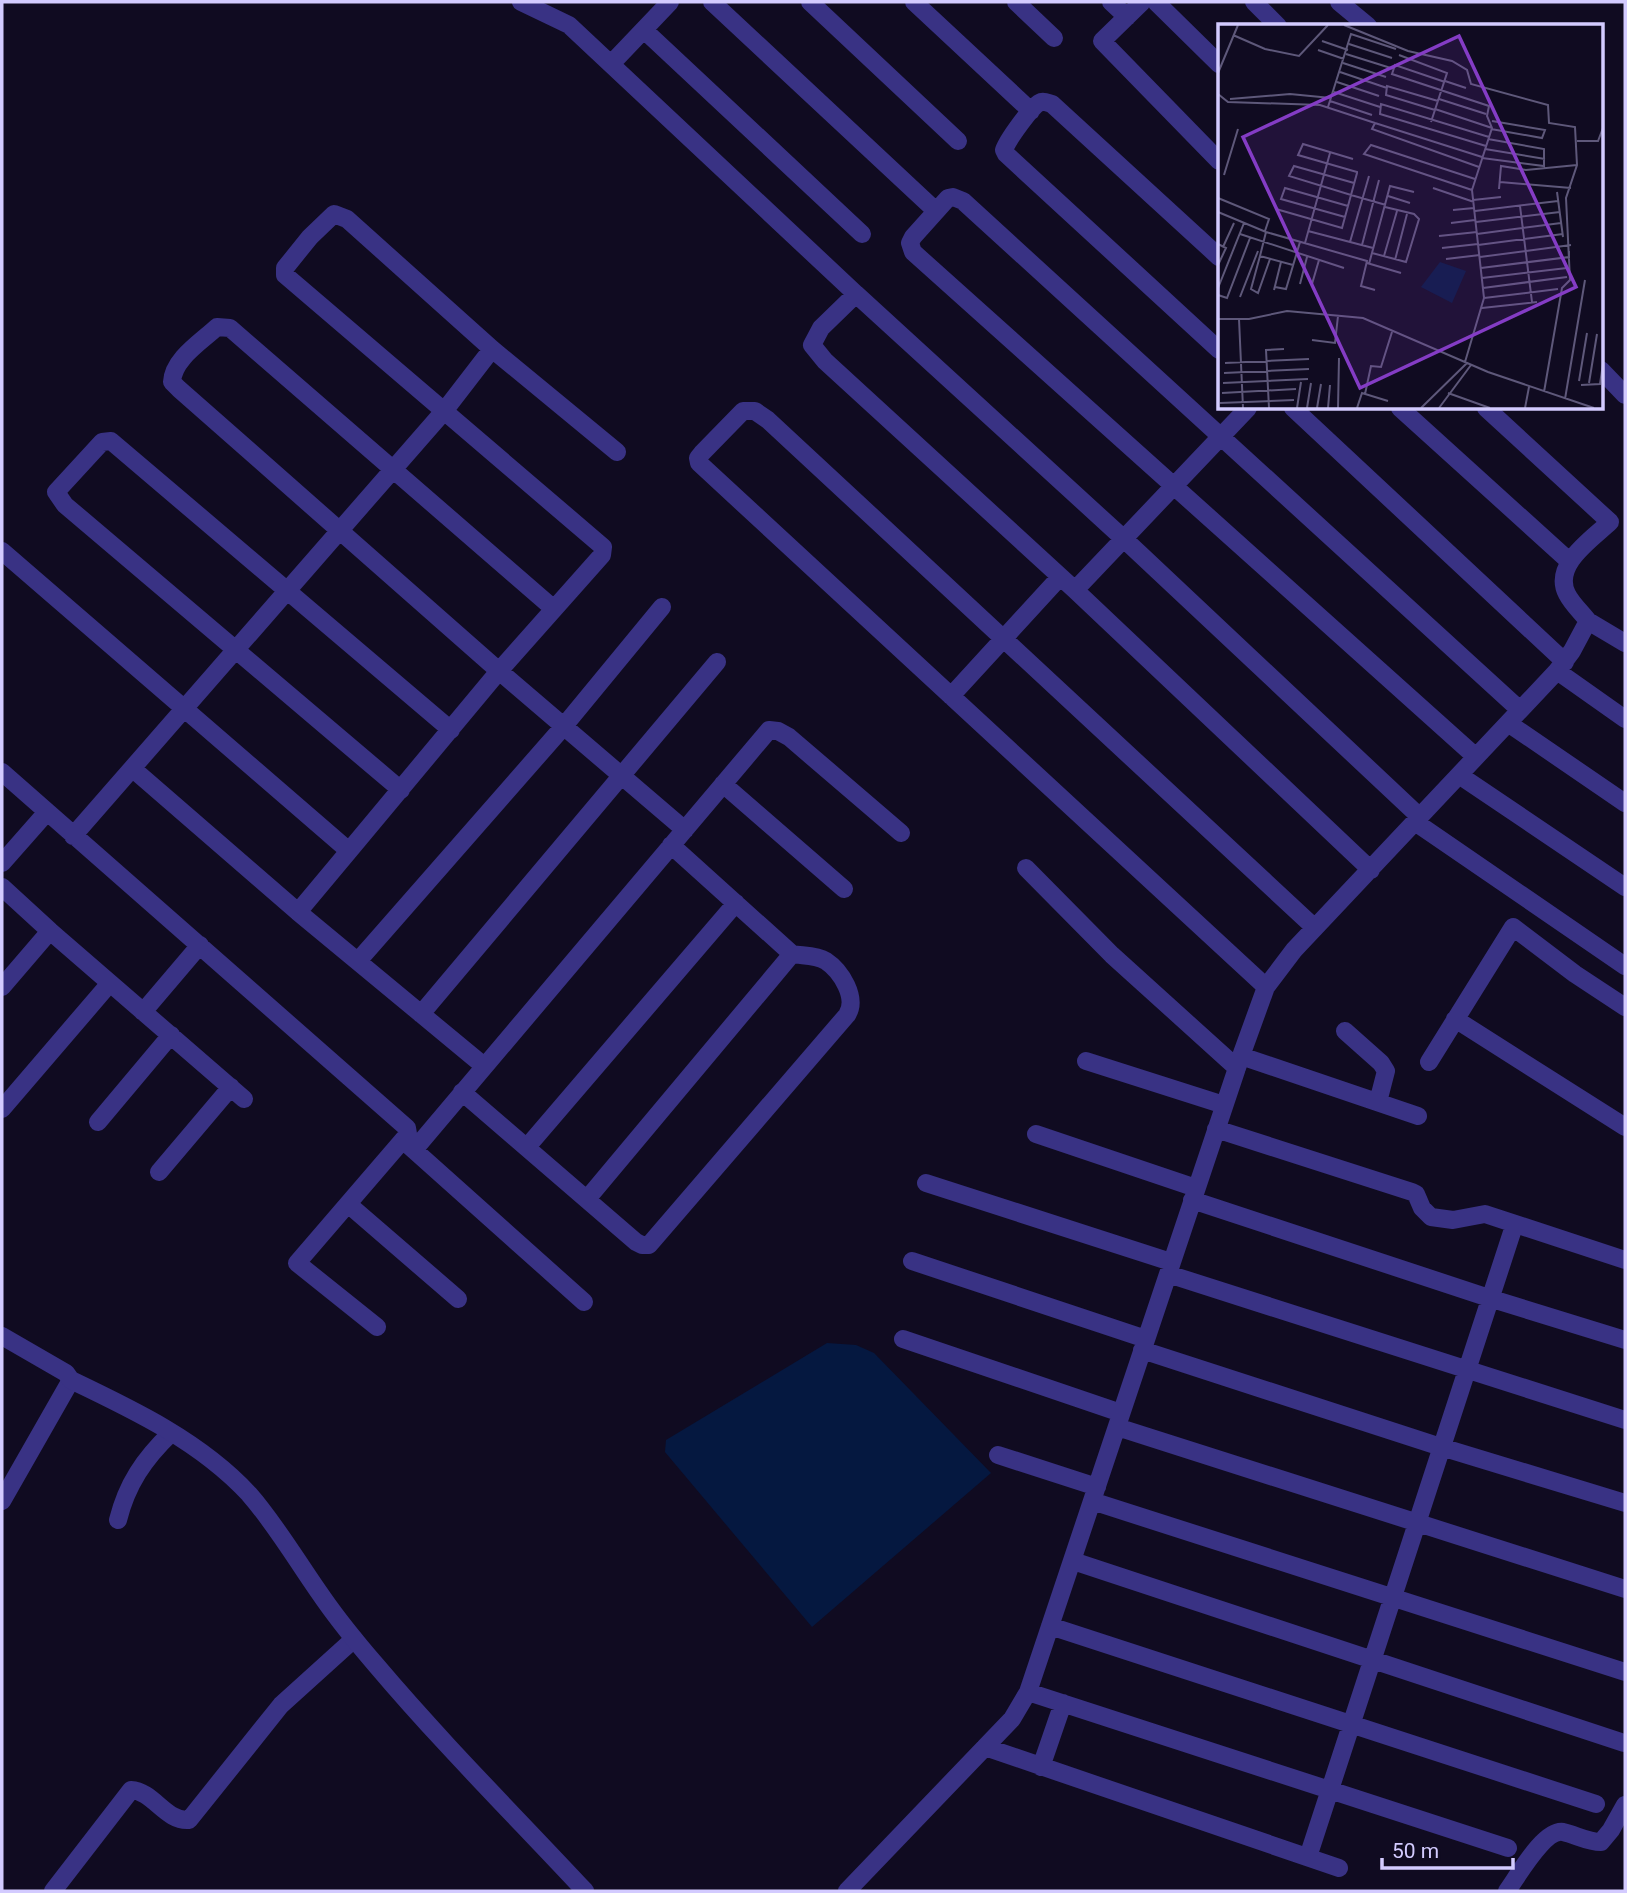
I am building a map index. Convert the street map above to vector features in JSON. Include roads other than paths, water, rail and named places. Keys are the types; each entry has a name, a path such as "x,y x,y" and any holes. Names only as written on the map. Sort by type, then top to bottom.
{"street":[{"path":"522,2 569,25 856,294 1124,539 1417,820 1625,966"},
{"path":"611,64 664,8 645,2"},
{"path":"712,2 936,211"},
{"path":"810,2 958,141"},
{"path":"914,2 1031,111"},
{"path":"1016,2 1055,38"},
{"path":"1111,2 1127,17"},
{"path":"1142,2 1102,41 1218,160"},
{"path":"1156,2 1218,63"},
{"path":"1254,2 1276,24"},
{"path":"1339,2 1366,24"},
{"path":"644,30 862,234"},
{"path":"1218,256 1061,111 1045,102 1036,104 1007,140 1004,150 1006,154 1218,350"},
{"path":"1476,757 914,252 910,243 913,237 947,198 963,201 1220,438 1514,717 1625,803"},
{"path":"298,912 499,671 602,555 603,547 285,275 285,268 310,237 334,214 347,219 492,349 617,452"},
{"path":"856,294 821,328 812,345 825,361 1075,590 1371,870"},
{"path":"554,608 230,328 217,327 180,361 173,375 173,382 499,671 685,830"},
{"path":"73,835 445,410 492,349"},
{"path":"1602,371 1625,394"},
{"path":"1075,590 1246,410"},
{"path":"1295,410 1561,667 1625,719"},
{"path":"1402,410 1569,561"},
{"path":"1488,410 1610,522 1569,561 1564,576 1566,593 1588,621 1625,643"},
{"path":"1266,987 699,463 698,458 702,453 743,411 755,411 768,420 1315,928"},
{"path":"401,790 65,505 56,492 102,442 111,441 451,730"},
{"path":"2,551 349,851"},
{"path":"951,696 1060,577"},
{"path":"358,961 564,726 662,607"},
{"path":"847,1891 1012,1719 1028,1692 1266,987 1294,950 1561,667 1588,621"},
{"path":"421,1014 717,662"},
{"path":"377,1327 297,1263 348,1204 462,1092 769,730 789,737 901,833"},
{"path":"133,769 298,912 484,1066"},
{"path":"2,772 407,1128 408,1145 584,1302"},
{"path":"1459,775 1625,887"},
{"path":"723,784 844,889"},
{"path":"2,863 47,812"},
{"path":"462,1092 636,1242 649,1245 848,1015 851,999 835,970 825,961 792,954 671,845"},
{"path":"1026,867 1112,955 1239,1062 1418,1115"},
{"path":"2,887 237,1093 159,1172"},
{"path":"527,1147 736,904"},
{"path":"1429,1062 1513,927 1575,974 1625,1007"},
{"path":"2,987 50,931"},
{"path":"143,1012 200,946"},
{"path":"587,1199 792,954"},
{"path":"2,1110 110,983"},
{"path":"1455,1019 1625,1127"},
{"path":"1345,1031 1381,1063 1386,1071 1378,1102"},
{"path":"98,1122 171,1035"},
{"path":"1086,1061 1224,1105"},
{"path":"1216,1129 1412,1192 1431,1217 1453,1220 1485,1214 1514,1226 1625,1260"},
{"path":"1037,1134 1194,1194 1489,1298 1625,1340"},
{"path":"926,1183 1466,1371 1625,1420"},
{"path":"348,1204 458,1299"},
{"path":"1308,1857 1514,1226"},
{"path":"912,1261 1441,1447 1625,1503"},
{"path":"2,1336 65,1373 71,1380 171,1433 219,1468 247,1493 276,1528 354,1639 421,1718 585,1891"},
{"path":"902,1339 1119,1420 1418,1522 1625,1588"},
{"path":"2,1501 71,1380"},
{"path":"118,1520 125,1495 137,1472 171,1433"},
{"path":"998,1454 1094,1494 1394,1598 1625,1672"},
{"path":"1073,1561 1624,1743"},
{"path":"1050,1626 1595,1804"},
{"path":"53,1891 131,1790 139,1791 177,1819 189,1819 281,1705 354,1639"},
{"path":"1028,1692 1508,1848"},
{"path":"1041,1767 1063,1703"},
{"path":"985,1747 1339,1868"},
{"path":"1507,1891 1535,1851 1551,1834 1560,1832 1601,1842 1625,1805"}],"water":[{"path":"827,1343 856,1345 874,1353 991,1473 812,1627 665,1452 666,1440"}]}
